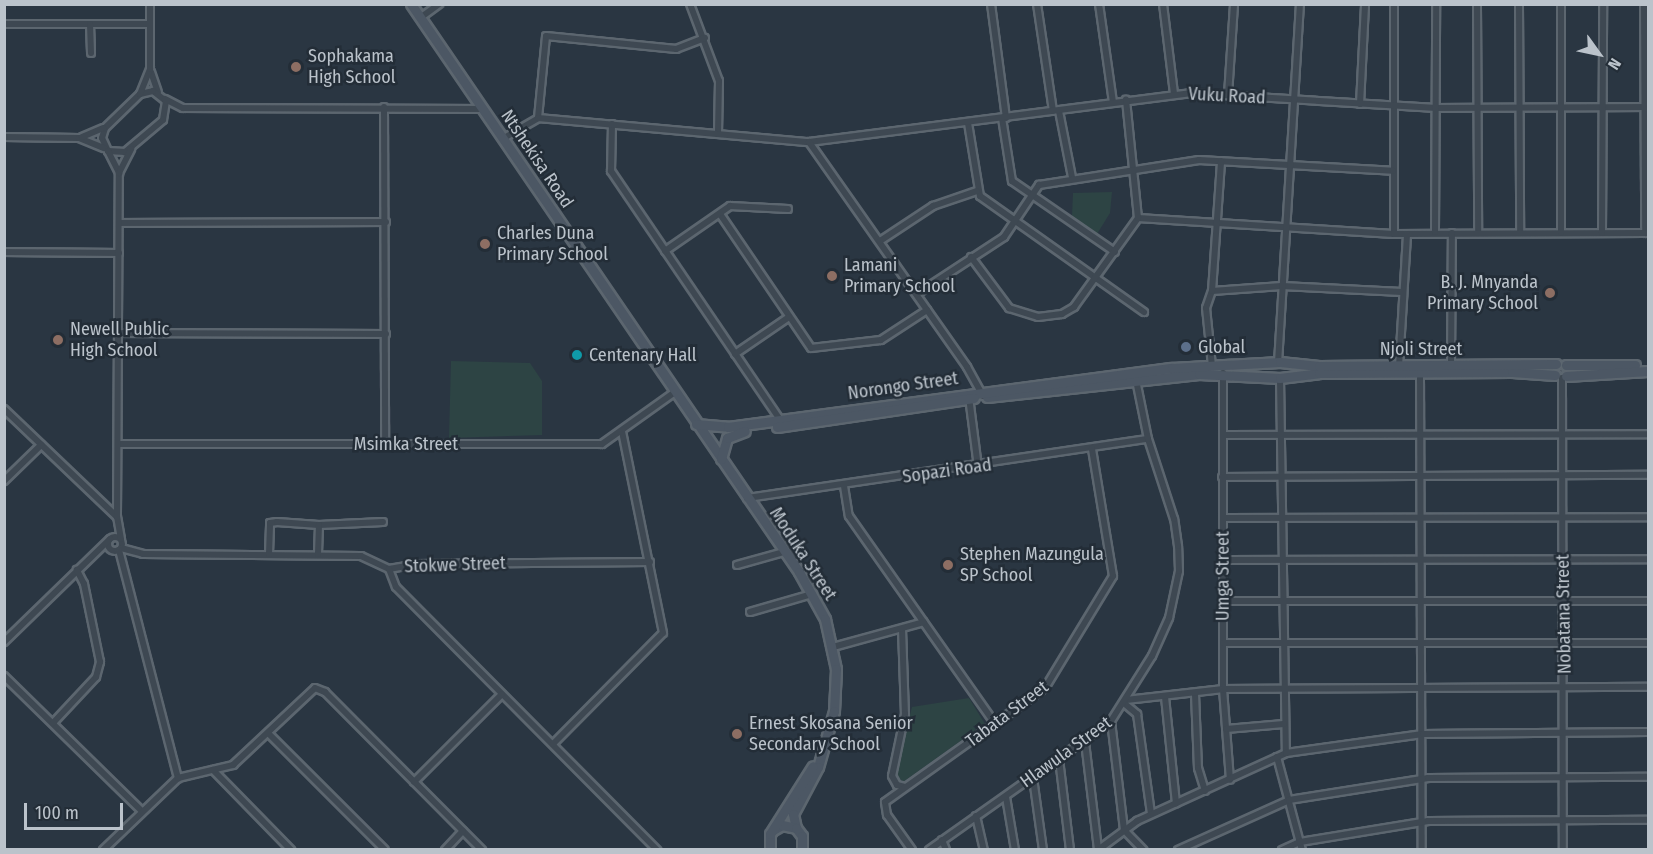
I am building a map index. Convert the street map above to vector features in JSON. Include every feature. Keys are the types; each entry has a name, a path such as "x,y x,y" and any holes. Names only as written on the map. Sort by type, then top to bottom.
{"street":[{"path":"150,4 150,69 158,92 165,99 183,108"},
{"name":"Ntshekisa Road","path":"411,4 675,392"},
{"path":"420,18 439,4"},
{"path":"690,4 705,38 719,81 718,135"},
{"path":"991,4 1011,178 1115,252"},
{"path":"1037,4 1056,111 1072,177"},
{"path":"1099,4 1113,102"},
{"path":"1163,4 1174,94"},
{"path":"1228,95 1234,4"},
{"path":"1286,753 1284,724 1284,434 1279,364 1300,4"},
{"path":"1360,104 1365,4"},
{"path":"1394,4 1394,234"},
{"path":"1436,4 1436,232"},
{"path":"1477,4 1478,233"},
{"path":"1519,4 1520,233"},
{"path":"1561,4 1561,233"},
{"path":"1602,233 1603,4"},
{"path":"1138,218 1286,225 1394,234 1436,232 1647,233 1644,4"},
{"path":"4,24 150,24"},
{"path":"90,24 91,53"},
{"path":"504,138 538,118 546,36 676,49 705,38"},
{"path":"4,137 79,138 105,128 140,94 150,69"},
{"path":"140,94 158,92"},
{"name":"Vuku Road","path":"538,118 809,142 968,123 1174,94 1228,95 1394,107 1647,107"},
{"path":"165,99 166,115"},
{"path":"971,257 1006,307 1038,317 1068,311 1096,278 1138,218 1126,100"},
{"path":"384,107 385,444"},
{"path":"88,558 116,550 121,540 117,519 119,173 131,149 166,115 183,108 483,109"},
{"path":"968,123 977,191 1144,312"},
{"path":"612,124 610,168 780,420"},
{"path":"105,128 102,138 119,173"},
{"path":"79,138 119,154 131,149"},
{"path":"809,142 917,294 982,395"},
{"path":"917,294 1001,239 1017,221 1039,185 1072,177 1199,160 1393,171"},
{"path":"1212,366 1206,314 1212,291 1221,161"},
{"path":"880,241 933,206 977,191"},
{"path":"665,251 730,206 789,209"},
{"path":"720,214 807,344 819,350 883,340 927,310"},
{"path":"119,223 386,222"},
{"path":"1451,365 1452,233"},
{"path":"1399,366 1407,234"},
{"path":"4,252 119,253"},
{"path":"1212,291 1282,286 1402,292"},
{"path":"735,354 789,317"},
{"path":"118,333 386,334"},
{"path":"1279,364 1280,376"},
{"name":"Njoli Street","path":"1117,377 1212,366 1279,364 1648,365"},
{"path":"1561,364 1561,376"},
{"path":"1561,364 1561,376"},
{"name":"Njoli Street","path":"1280,376 1528,372 1561,376 1648,370"},
{"path":"1117,377 1223,373 1280,376"},
{"name":"Umga Street","path":"1223,373 1223,689 1230,780"},
{"path":"1420,374 1422,849"},
{"name":"Nobatana Street","path":"1561,376 1565,732 1563,849"},
{"name":"Norongo Street","path":"696,424 716,428 1117,377"},
{"name":"Hlawula Street","path":"929,849 1085,742 1111,720 1125,702 1170,618 1179,571 1174,519 1148,439 1136,378"},
{"name":"Moduka Street","path":"675,392 812,594 833,647 836,699 822,755 793,814 796,828"},
{"name":"Msimka Street","path":"119,444 602,444 622,432 675,392"},
{"path":"969,396 978,467"},
{"name":"Norongo Street","path":"707,439 732,433 969,396"},
{"path":"4,409 117,519"},
{"path":"553,744 661,637 664,627 622,432"},
{"path":"721,459 722,445 732,433"},
{"path":"1222,435 1648,434"},
{"name":"Sopazi Road","path":"747,498 796,489 844,486 978,467 1148,439"},
{"path":"4,481 41,445"},
{"name":"Tabata Street","path":"912,849 884,805 1052,681 1113,576 1092,449"},
{"path":"1222,477 1648,475"},
{"path":"844,486 849,516 995,724"},
{"path":"1223,518 1648,517"},
{"path":"4,642 110,539 117,519"},
{"path":"269,554 271,522 319,525 322,522 383,522"},
{"path":"318,554 319,525"},
{"path":"110,539 121,540"},
{"path":"110,539 123,572 178,778"},
{"name":"Stokwe Street","path":"116,550 143,554 365,556 389,569 404,564 650,562"},
{"path":"737,565 784,552"},
{"path":"1223,560 1648,559"},
{"path":"389,569 396,587 657,849"},
{"path":"53,723 96,677 100,662 84,584 76,570"},
{"path":"750,612 812,594"},
{"path":"1223,601 1648,601"},
{"path":"833,647 924,622"},
{"path":"902,629 905,704 903,734 892,776 897,784 906,787"},
{"path":"1223,644 1648,643"},
{"path":"4,676 142,811"},
{"path":"1125,702 1223,689 1648,687"},
{"path":"103,849 178,778 233,765 310,691 318,688 482,849"},
{"path":"414,782 502,694"},
{"path":"1195,694 1198,768 1206,791"},
{"path":"1165,697 1176,803"},
{"path":"1125,702 1137,714 1151,813"},
{"path":"1111,720 1124,830 1143,849"},
{"path":"1226,729 1284,724"},
{"path":"1085,742 1098,849 1151,813 1206,791 1286,753 1423,734 1648,732"},
{"path":"268,733 386,849"},
{"name":"Moduka Street","path":"767,848 773,830 822,755"},
{"path":"1277,757 1302,849"},
{"path":"1059,759 1070,849"},
{"path":"213,770 291,849"},
{"path":"1178,849 1289,800 1423,780 1648,777"},
{"path":"1033,778 1043,849"},
{"path":"1006,797 1015,849"},
{"path":"976,816 984,849"},
{"path":"1282,849 1300,842 1422,822 1648,820"},
{"path":"773,830 782,825 796,828 804,848"},
{"path":"445,849 463,831"},
{"path":"942,840 946,849"}],"green space":[{"path":"1112,192 1110,213 1097,234 1072,216 1073,193"},
{"path":"451,361 530,363 542,381 542,435 449,438"},
{"path":"969,698 985,724 973,726 976,730 903,782 895,774 912,707"}],"place":[{"name":"Sophakama High School","path":"296,67"},
{"name":"Charles Duna Primary School","path":"485,244"},
{"name":"Lamani Primary School","path":"832,276"},
{"name":"B. J. Mnyanda Primary School","path":"1550,293"},
{"name":"Newell Public High School","path":"58,340"},
{"name":"Global","path":"1186,347"},
{"name":"Centenary Hall","path":"577,355"},
{"name":"Stephen Mazungula SP School","path":"948,565"},
{"name":"Ernest Skosana Senior Secondary School","path":"737,734"}]}
